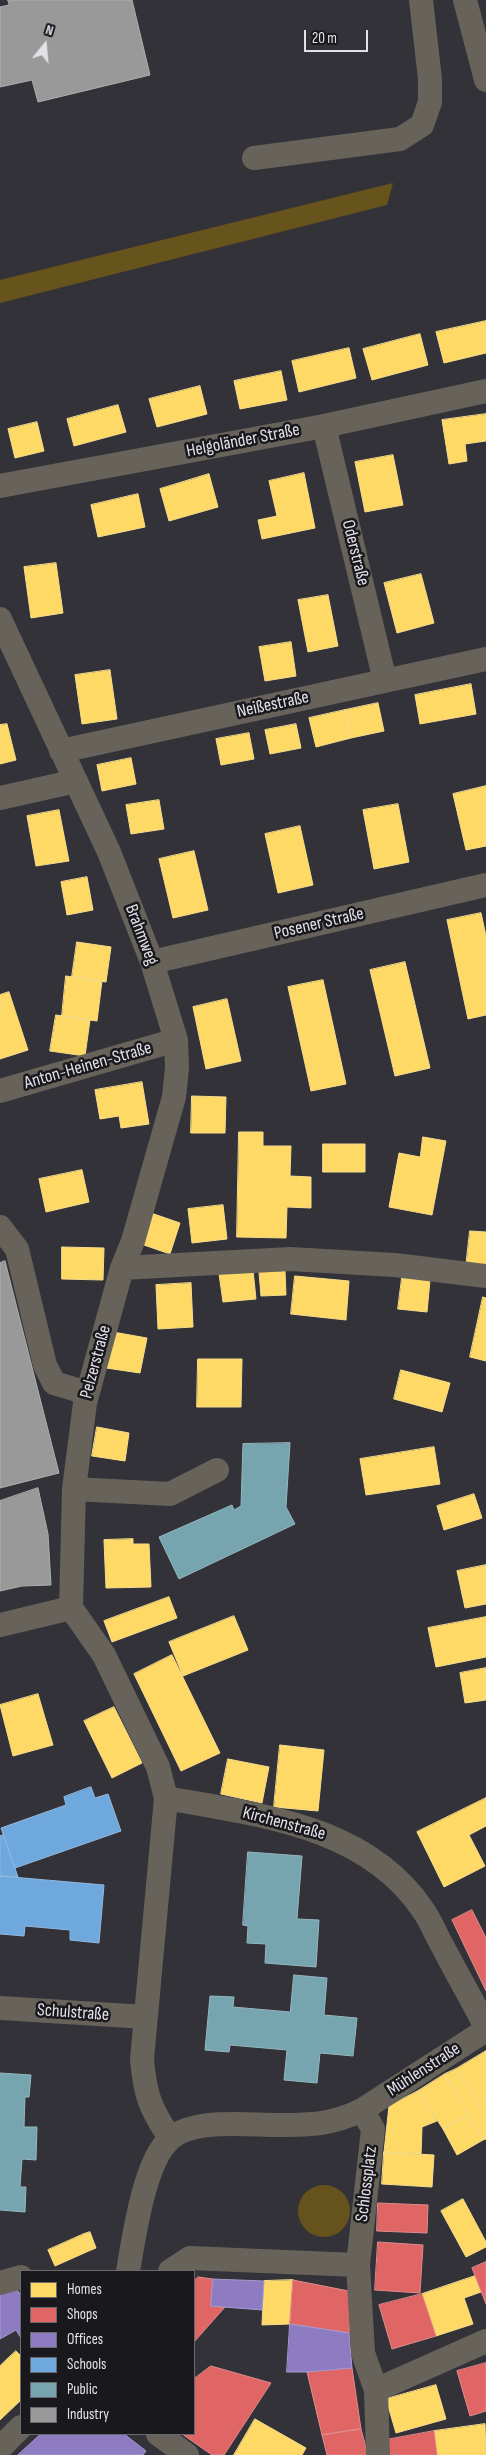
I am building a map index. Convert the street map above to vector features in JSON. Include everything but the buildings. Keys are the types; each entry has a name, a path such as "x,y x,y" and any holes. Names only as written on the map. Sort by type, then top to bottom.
{"street":[{"path":"254,158 400,139 422,125 430,102 430,79 421,0"},
{"path":"465,0 486,80"},
{"name":"Helgoländer Straße","path":"0,486 324,426 486,391"},
{"name":"Oderstraße","path":"324,426 385,681"},
{"name":"Brahmweg","path":"0,619 109,852 152,962 176,1040 177,1068 174,1097 133,1241 122,1268"},
{"name":"Neißestraße","path":"61,751 486,659"},
{"path":"0,798 76,781"},
{"name":"Posener Straße","path":"152,962 486,885"},
{"name":"Anton-Heinen-Straße","path":"0,1091 176,1040"},
{"path":"0,1227 17,1249 45,1366 49,1374 54,1383 87,1393"},
{"path":"122,1268 290,1259 395,1265 486,1276"},
{"name":"Pelzerstraße","path":"71,1608 74,1489 87,1393 122,1268"},
{"path":"74,1489 170,1494 217,1470"},
{"path":"0,1625 71,1608 86,1627 108,1664 158,1767 166,1798 142,2059 144,2087 152,2112 170,2138"},
{"name":"Kirchenstraße","path":"166,1798 268,1817 305,1827 340,1840 373,1860 400,1882 423,1910 486,2028"},
{"name":"Schulstraße","path":"0,2008 146,2017"},
{"name":"Mühlenstraße","path":"362,2110 486,2028"},
{"path":"128,2270 136,2225 155,2159 170,2138 190,2129 212,2125 326,2124 342,2120 362,2110"},
{"name":"Schlossplatz","path":"362,2110 373,2129 358,2265 363,2353 376,2390 378,2455"},
{"path":"172,2270 190,2258 358,2265"},
{"path":"0,2283 20,2277"},
{"path":"376,2390 486,2341"},
{"path":"0,2448 20,2428"},
{"path":"159,2435 187,2455"}],"shaded area":[{"path":"393,183 387,205 0,303 0,280"},
{"path":"324,2185 334,2187 342,2193 348,2201 350,2211 348,2221 342,2229 334,2235 324,2237 314,2235 306,2229 300,2221 298,2211 300,2201 306,2193 314,2187"}]}
